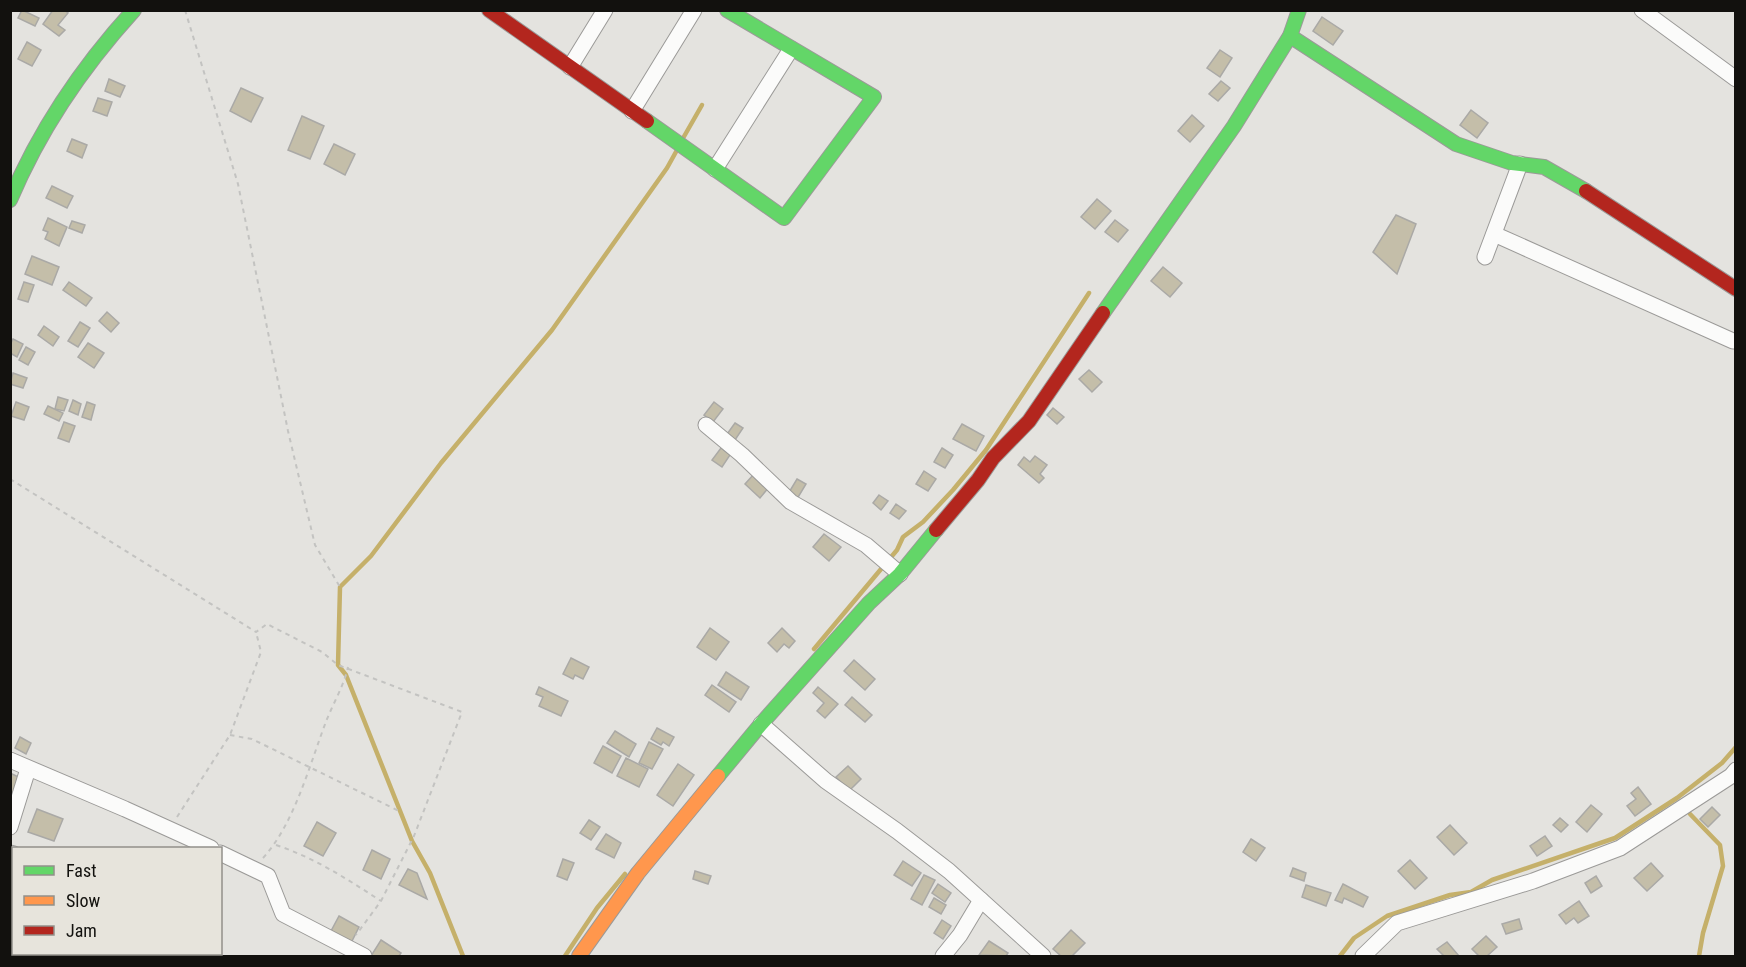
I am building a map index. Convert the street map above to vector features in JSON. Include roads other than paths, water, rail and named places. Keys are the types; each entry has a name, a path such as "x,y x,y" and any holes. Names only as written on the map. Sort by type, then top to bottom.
{"street":[{"path":"10,200 21,173 56,110 134,10"},
{"path":"489,10 784,218 874,97 727,10"},
{"path":"570,67 606,10"},
{"path":"632,111 694,10"},
{"path":"579,957 638,873 761,724 869,603 900,574 978,480 993,458 1029,421 1234,126 1290,36 1299,10"},
{"path":"1642,10 1736,79"},
{"path":"1290,36 1456,144 1512,163 1544,167 1596,197 1736,289"},
{"path":"714,169 791,49"},
{"path":"1485,257 1520,164"},
{"path":"1494,234 1733,341"},
{"path":"706,425 741,454 791,502 866,546 900,574"},
{"path":"761,724 804,763 928,854 1042,957"},
{"path":"10,760 207,847"},
{"path":"10,827 28,769"},
{"path":"1363,957 1397,923 1533,881 1620,848 1731,776 1736,770"},
{"path":"222,854 267,876 284,914 364,957"},
{"path":"943,957 960,935 981,900"}],"waterway":[{"path":"682,140 702,105"},
{"path":"463,956 430,873 412,841 346,675 338,665 340,587 371,556 441,463 552,330 667,168 677,150"},
{"path":"814,649 897,550 903,537 923,522 986,450 1089,293"},
{"path":"1340,956 1354,938 1387,916 1450,895 1471,892 1492,880 1615,838 1677,798 1722,763 1736,747"},
{"path":"1690,814 1720,845 1723,866 1703,933 1699,956"},
{"path":"565,956 597,908 625,874"}]}
